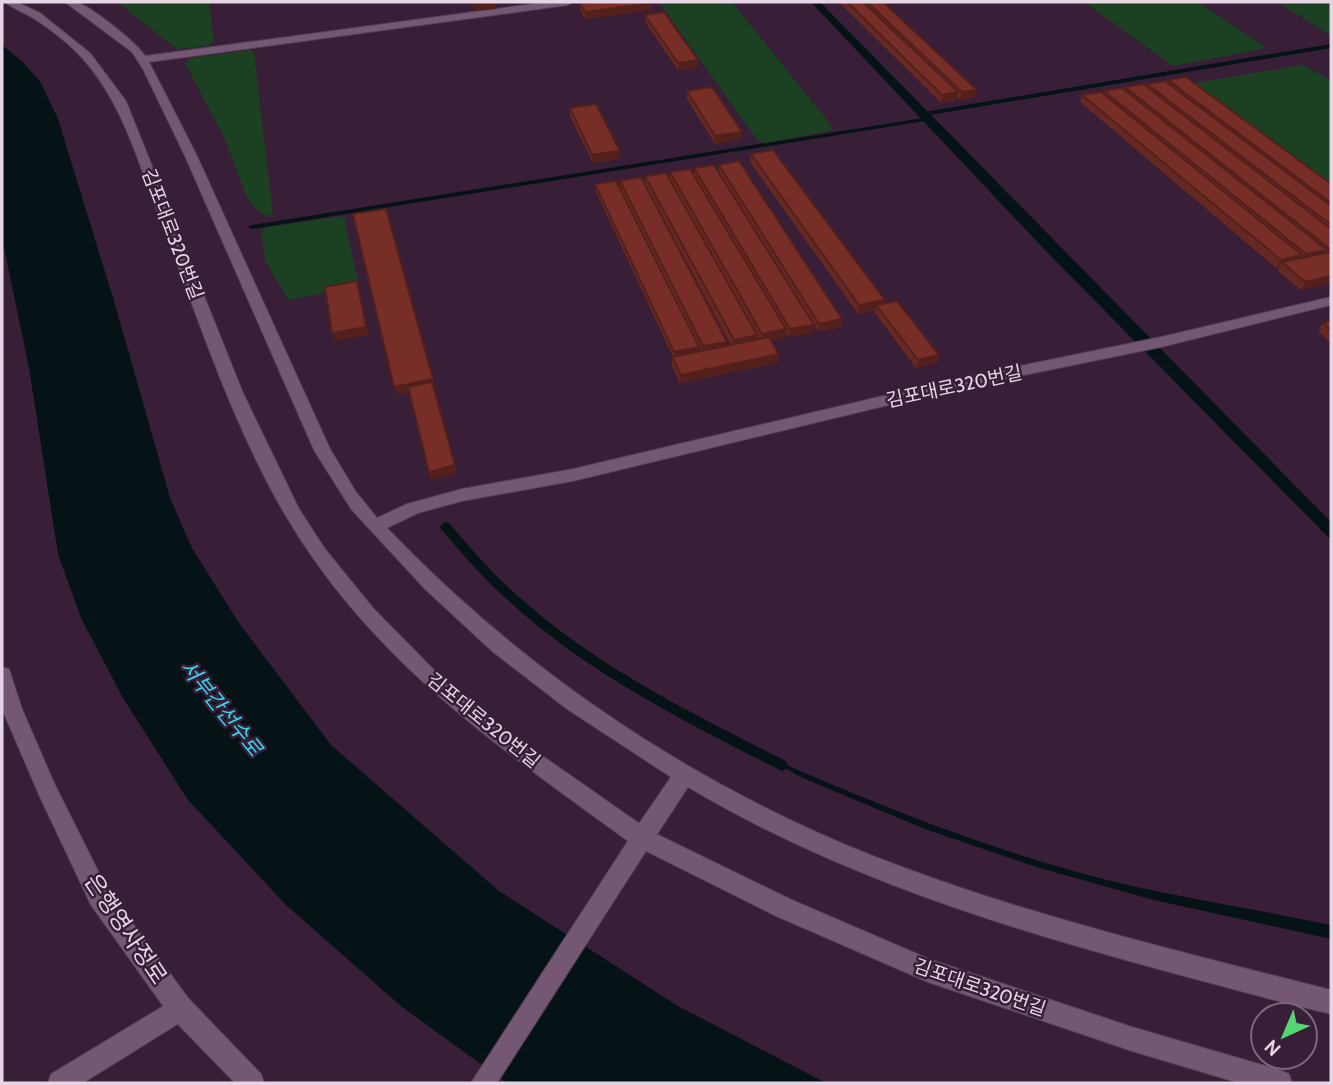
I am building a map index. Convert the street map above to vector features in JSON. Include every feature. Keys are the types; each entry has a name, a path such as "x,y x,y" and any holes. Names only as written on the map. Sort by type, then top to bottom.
{"street":[{"name":"김포대로320번길","path":"9,2 36,15 86,55 120,101 235,393 292,512 319,554 366,613 428,677 507,742 642,838 784,908 928,970 1132,1039 1280,1083"},
{"path":"70,2 116,33 142,60 191,156 322,450 350,496 435,589 494,643 557,693 684,775 805,838 958,898 1135,951 1331,1002"},
{"path":"142,60 568,2"},
{"name":"김포대로320번길","path":"375,526 413,509 462,495 573,475 951,385 1134,348 1331,301"},
{"name":"은행영사정로","path":"2,675 12,709 47,790 99,897 180,1008 252,1083"},
{"path":"482,1083 684,775"},
{"path":"60,1083 180,1008"}],"green space":[{"path":"117,2 209,2 214,42 207,46 177,49"},
{"path":"659,2 732,2 833,130 766,143 758,141"},
{"path":"1084,2 1198,2 1267,48 1173,66"},
{"path":"1277,2 1331,2 1331,36 1327,33"},
{"path":"251,50 254,52 273,215 267,217 256,209 246,196 225,139 185,63 191,58"},
{"path":"1303,65 1331,80 1331,187 1194,83"},
{"path":"344,216 359,286 288,300 265,260 261,231 268,227"}],"water":[{"path":"811,2 820,2 1331,522 1331,540 1044,249"},
{"name":"서부간선수로","path":"2,45 23,62 41,83 58,119 114,301 170,498 192,548 239,623 331,745 499,891 678,1006 826,1083 507,1083 402,1007 286,905 188,800 123,698 81,618 58,554 29,368 2,238"},
{"path":"773,759 903,813 1038,861 1128,885 1331,925 1331,939 1154,900 1036,867 925,829 803,778 772,761"}],"building":[{"path":"847,2 863,2 958,92 942,95"},
{"path":"867,2 883,2 977,90 962,92"},
{"path":"580,3 652,3 585,12"},
{"path":"664,12 698,60 678,63 645,15"},
{"path":"1186,77 1331,184 1331,203 1168,80"},
{"path":"1165,81 1331,206 1331,225 1147,84"},
{"path":"1143,84 1331,229 1331,249 1125,87"},
{"path":"712,87 742,132 715,136 687,91"},
{"path":"1122,88 1327,250 1306,254 1104,91"},
{"path":"1101,92 1302,255 1281,260 1082,95"},
{"path":"596,104 620,151 592,155 570,108"},
{"path":"773,150 885,300 859,305 751,154"},
{"path":"739,161 842,319 819,324 719,165"},
{"path":"714,165 814,325 790,329 694,168"},
{"path":"690,169 786,329 762,334 670,172"},
{"path":"666,173 757,335 734,340 645,176"},
{"path":"641,177 727,342 703,346 620,181"},
{"path":"616,181 699,347 674,352 595,184"},
{"path":"386,209 433,379 394,387 353,214"},
{"path":"1331,252 1331,276 1305,282 1282,262"},
{"path":"357,281 366,327 332,333 325,287"},
{"path":"897,301 939,355 918,360 876,305"},
{"path":"1331,321 1331,330 1323,323"},
{"path":"769,337 779,354 681,375 672,357"},
{"path":"432,382 455,465 429,472 408,387"}],"waterway":[{"path":"924,114 1331,46"},
{"path":"252,227 929,119"},
{"path":"445,526 478,565 556,634 645,692 782,765"}]}
